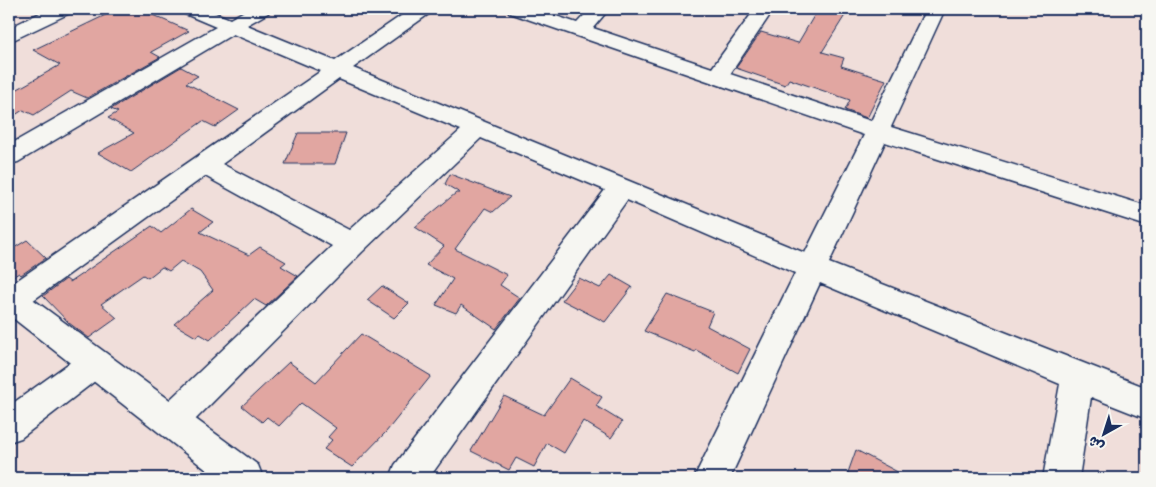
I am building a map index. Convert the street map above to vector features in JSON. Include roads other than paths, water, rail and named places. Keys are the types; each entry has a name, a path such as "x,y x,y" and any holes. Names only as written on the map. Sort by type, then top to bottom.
{"street":[{"path":"9,36 63,9"},
{"path":"190,9 339,69 812,268 1147,404"},
{"path":"9,156 261,9"},
{"path":"245,478 10,299 204,165 423,9"},
{"path":"517,9 877,131 1147,216"},
{"path":"581,30 600,9"},
{"path":"717,76 765,9"},
{"path":"712,478 936,9"},
{"path":"171,421 352,244 478,127"},
{"path":"204,165 352,244"},
{"path":"408,478 622,187"},
{"path":"9,426 93,364"},
{"path":"1061,478 1078,375"}]}
